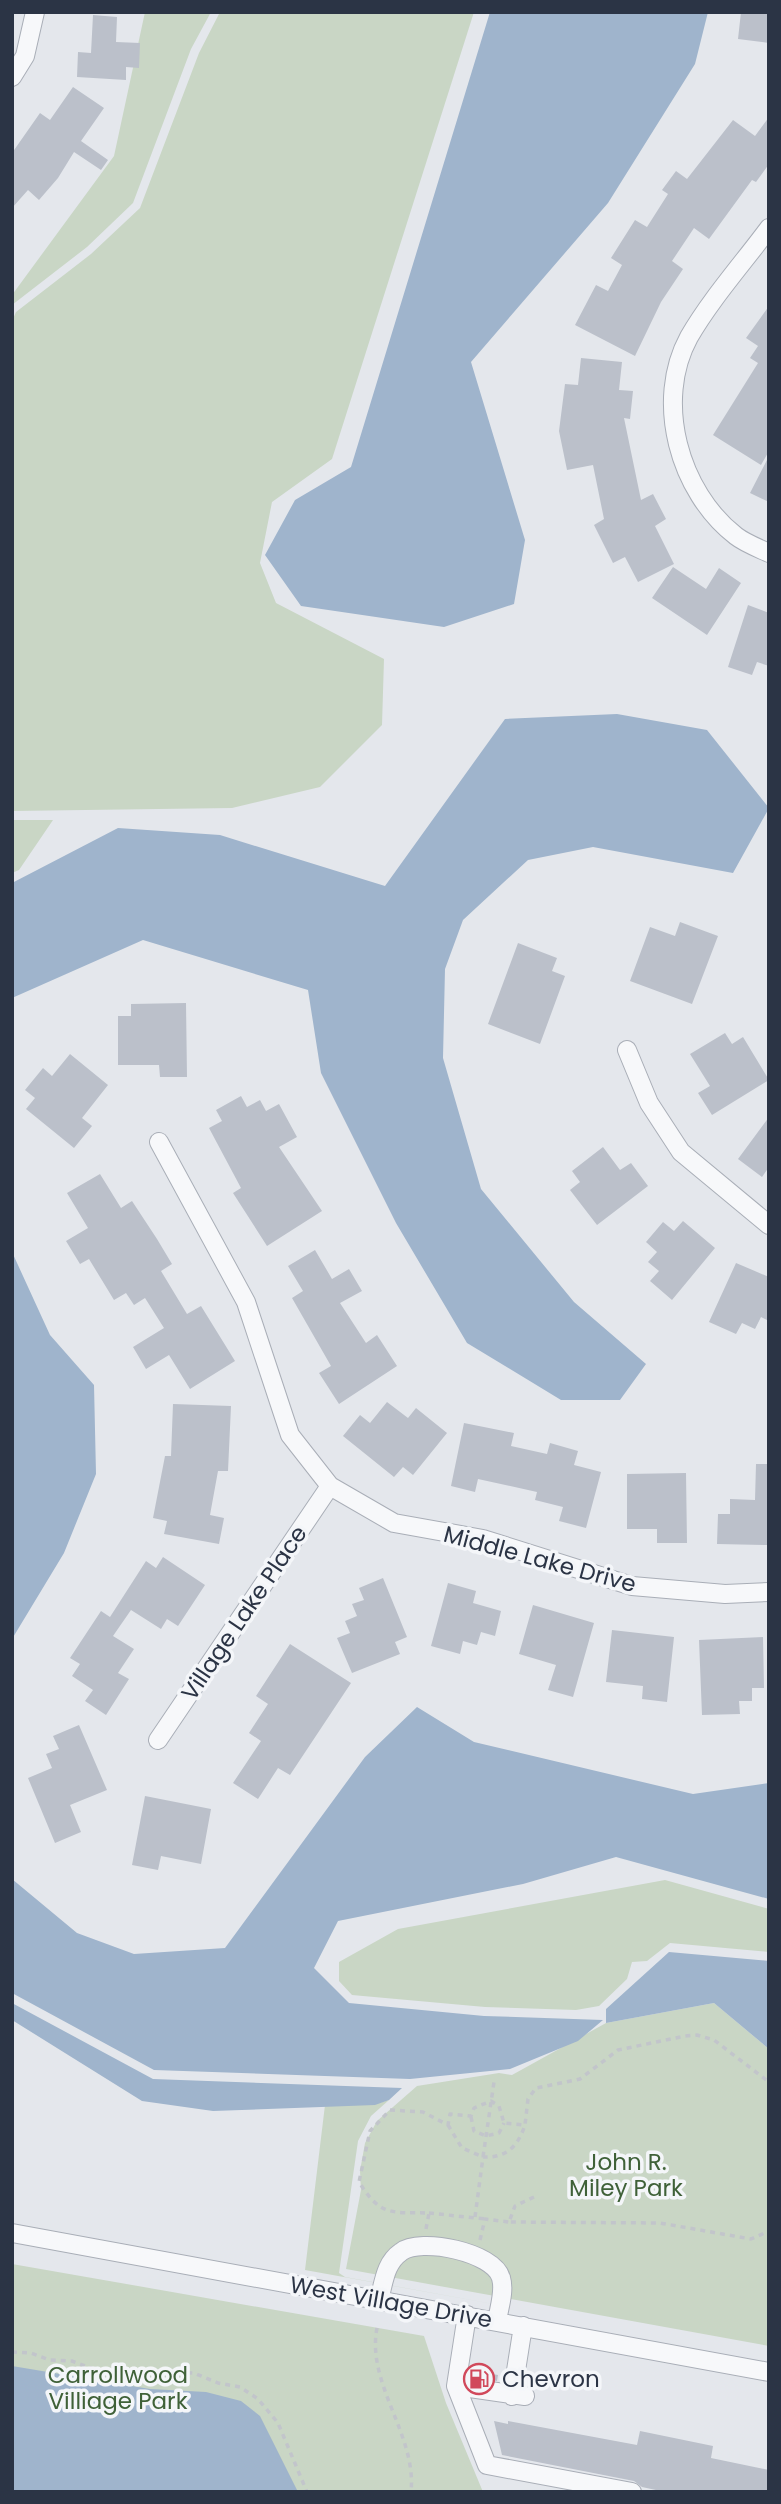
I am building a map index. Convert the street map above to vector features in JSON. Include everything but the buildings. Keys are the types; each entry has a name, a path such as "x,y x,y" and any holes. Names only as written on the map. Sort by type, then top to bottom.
{"street":[{"path":"12,78 25,56 35,12"},
{"path":"769,228 689,337 675,376 672,417 687,472 713,514 737,537 769,553"},
{"path":"627,1050 649,1103 681,1152 769,1225"},
{"name":"Middle Lake Drive","path":"159,1142 246,1302 290,1434 330,1486 394,1523 483,1539 632,1586 725,1594 769,1592"},
{"name":"Village Lake Place","path":"158,1740 330,1486"},
{"name":"West Village Drive","path":"12,2234 769,2372"},
{"path":"379,2300 393,2259 412,2245 423,2245 476,2256 495,2267 501,2277 497,2321"},
{"path":"467,2315 456,2386 487,2465 632,2492"},
{"path":"456,2386 519,2396 523,2326"}],"path":[{"path":"471,2116 450,2115 449,2125 461,2148 483,2157 504,2155 519,2142 525,2125 527,2099 536,2088 580,2079 618,2050 685,2036 697,2035 714,2040 769,2082"},
{"path":"475,2217 494,2082"},
{"path":"491,2101 499,2106 504,2123 499,2133 486,2136 474,2131 471,2116 474,2108 491,2101"},
{"path":"449,2125 423,2112 390,2110 370,2131 359,2182 377,2207 390,2211 509,2222 660,2223 751,2239 769,2231"},
{"path":"504,2123 525,2125"},
{"path":"509,2222 515,2206 534,2197"},
{"path":"423,2245 429,2213"},
{"path":"476,2256 485,2218"},
{"path":"377,2328 373,2349 410,2459 411,2492"},
{"path":"12,2353 31,2353 50,2360 72,2361 114,2378 142,2372 194,2373 218,2383 240,2387 258,2399 278,2423 307,2492"}],"green space":[{"path":"145,12 211,12 191,49 133,203 87,247 12,305 12,295 114,156"},
{"path":"220,12 474,12 332,459 272,502 260,563 276,603 384,659 382,725 320,787 232,808 12,811 12,321 16,312 91,254 140,208 199,53"},
{"path":"12,820 53,820 19,870 12,873"},
{"path":"665,1880 769,1909 769,1952 670,1943 647,1961 632,1962 627,1979 599,2006 576,2010 485,2007 352,1995 339,1981 339,1962 398,1929"},
{"name":"John R. Miley Park","path":"714,2003 769,2049 769,2346 346,2269 361,2190 360,2171 365,2143 377,2121 417,2086 499,2073 512,2075 606,2023"},
{"path":"389,2100 371,2116 358,2141 339,2273 345,2277 515,2308 305,2270 325,2105 375,2104"},
{"name":"Carrollwood Villiage Park","path":"12,2264 424,2336 446,2403 483,2492 12,2492"}],"water":[{"path":"490,12 708,12 695,64 608,203 471,362 525,540 514,604 444,627 301,606 265,555 295,500 351,467"},
{"path":"617,714 707,730 769,808 733,873 593,847 528,860 463,920 445,969 443,1058 481,1189 574,1302 646,1364 620,1400 561,1400 467,1343 396,1223 321,1073 308,990 143,940 12,998 12,883 118,828 220,835 385,886 505,719"},
{"path":"12,1252 50,1335 94,1385 96,1474 64,1553 12,1639"},
{"path":"417,1707 474,1742 693,1794 769,1783 769,1899 616,1857 523,1884 338,1921 314,1968 349,2003 484,2016 603,2020 578,2041 510,2069 410,2079 154,2070 12,1993 12,1879 77,1933 134,1954 225,1948 365,1757"},
{"path":"669,1952 769,1961 769,2049 714,2003 606,2023 606,2009"},
{"path":"12,2003 153,2079 402,2088 389,2100 375,2105 213,2111 142,2101 12,2020"},
{"path":"12,2366 150,2389 206,2392 241,2401 260,2416 298,2492 12,2492"}],"place":[{"name":"Chevron","path":"479,2379"}]}
